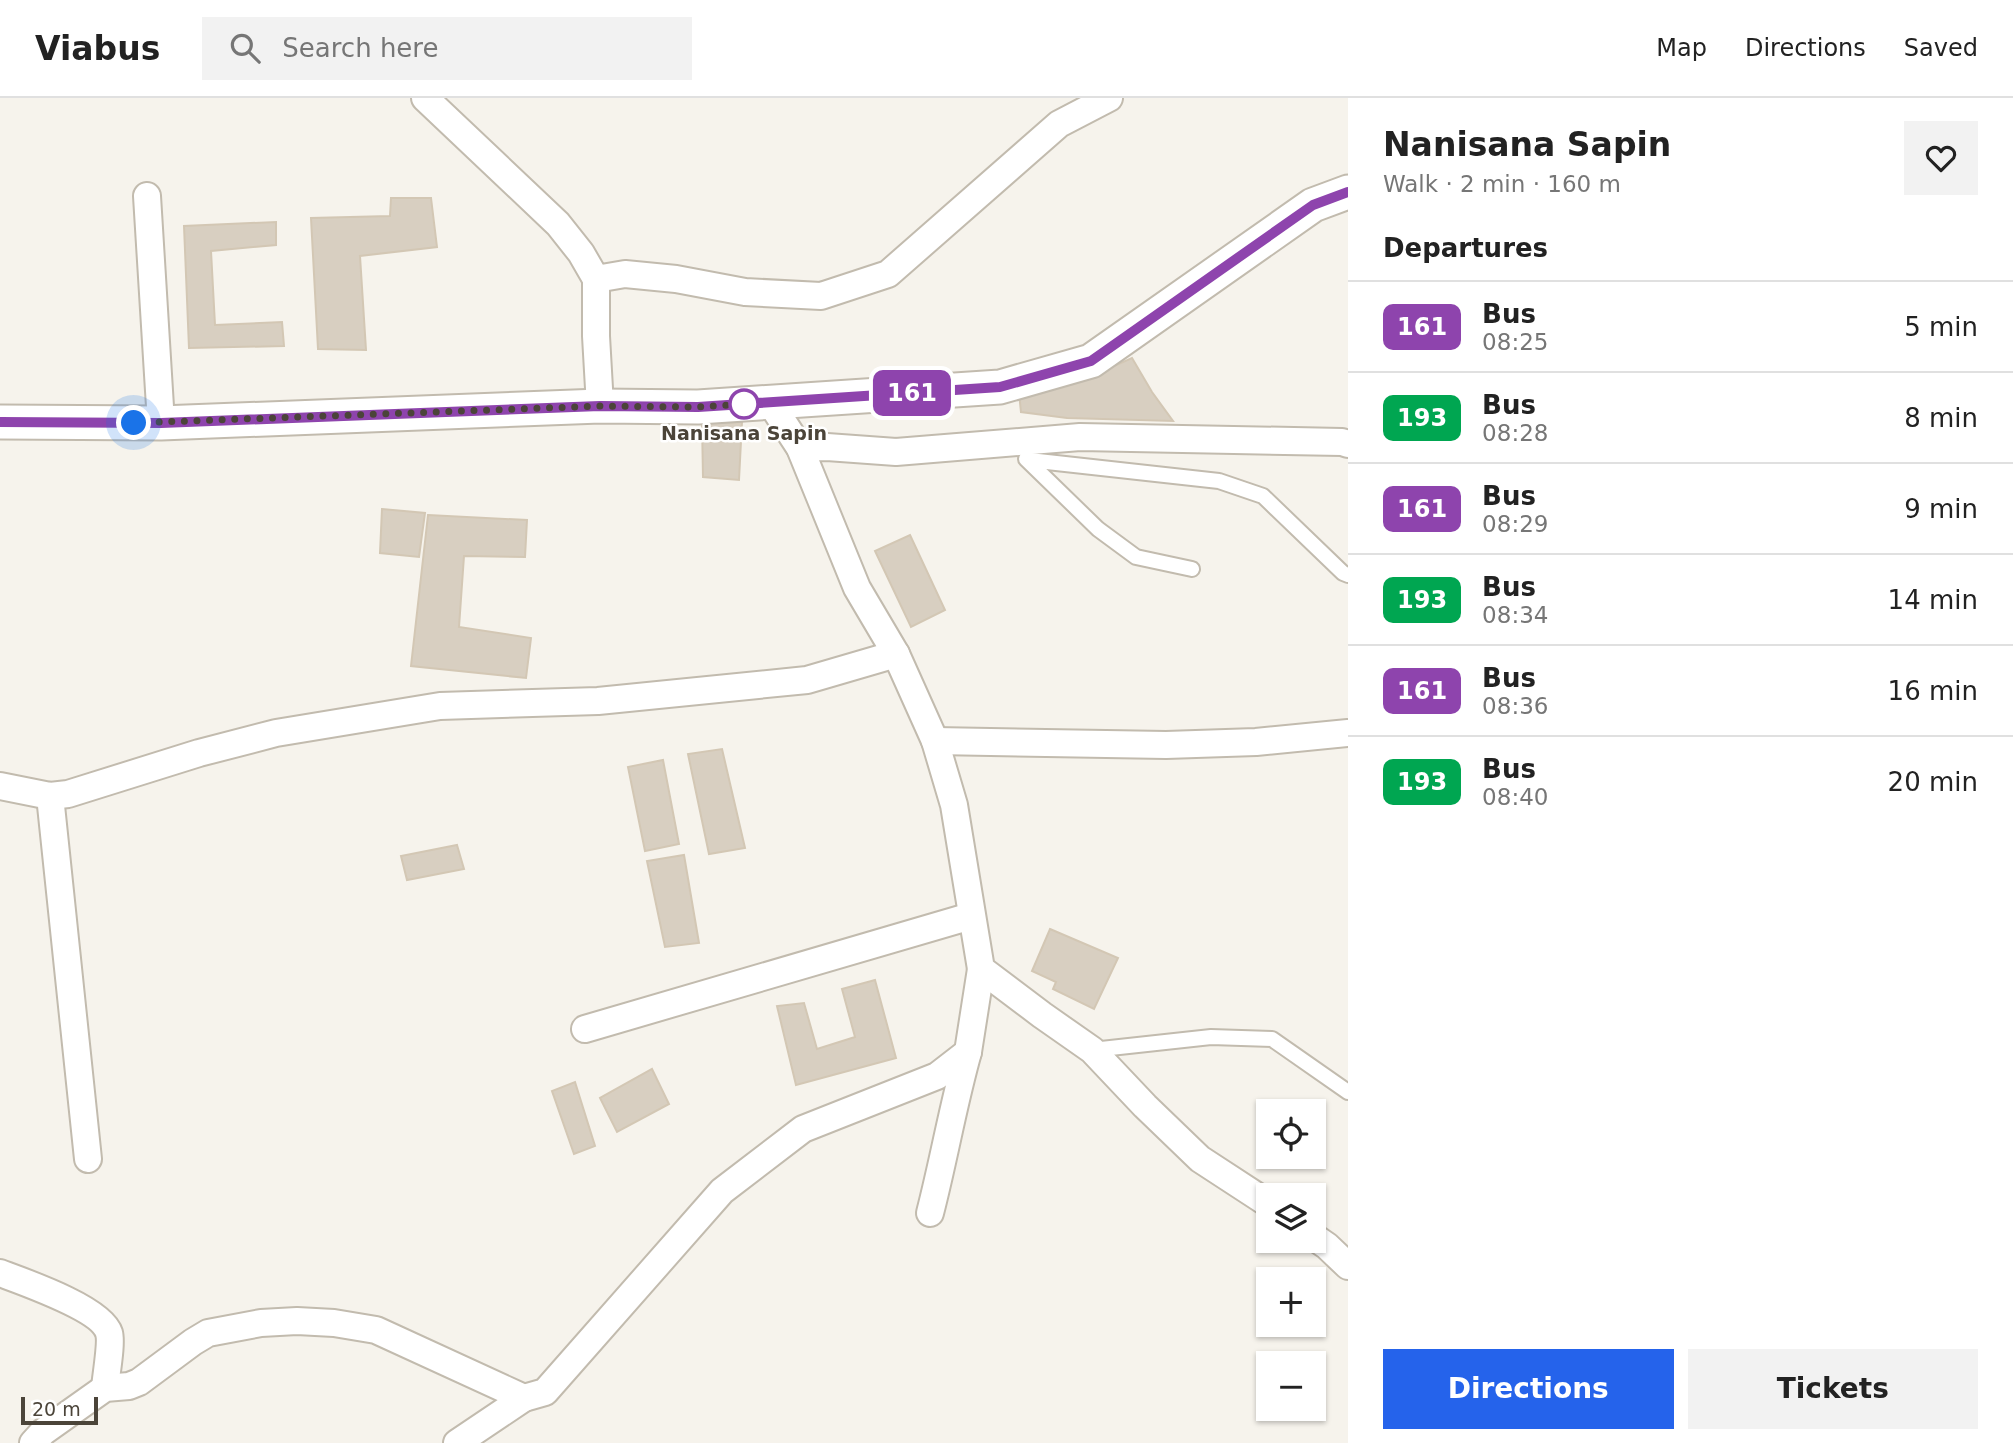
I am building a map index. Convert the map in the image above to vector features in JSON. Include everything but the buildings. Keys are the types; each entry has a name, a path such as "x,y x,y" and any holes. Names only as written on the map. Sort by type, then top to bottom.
{"street":[{"path":"425,98 558,224 581,253 596,279 600,406"},
{"path":"596,279 625,274 676,279 745,292 821,296 888,274 1059,124 1109,98"},
{"path":"0,422 161,423 600,406 698,407 1000,387 1091,361 1313,205 1348,192"},
{"path":"147,196 161,423"},
{"path":"770,402 800,448 857,588 896,654 935,741 954,805 981,969 968,1052 930,1213"},
{"path":"800,448 827,447 896,452 1080,437 1348,444"},
{"path":"0,786 50,796 68,794 200,753 276,733 440,706 598,701 807,680 896,654"},
{"path":"935,741 1166,745 1256,742 1348,733"},
{"path":"50,796 88,1159"},
{"path":"585,1029 971,916"},
{"path":"981,969 1092,1050 1200,1159 1256,1196"},
{"path":"457,1443 524,1398 545,1392 722,1191 803,1129 937,1076 968,1052"},
{"path":"1326,1247 1348,1266"},
{"path":"0,1273 90,1311 103,1321 110,1334 105,1388"},
{"path":"33,1443 43,1432 105,1388 130,1386 139,1382 208,1333 261,1323 334,1323 376,1330 524,1398"}],"lane":[{"path":"988,446 1013,452 1029,460 1098,529 1136,557 1192,569"},
{"path":"1029,460 1219,481 1263,496 1348,575"},
{"path":"1092,1050 1211,1037 1272,1039 1348,1092"}],"bus line":[{"name":"161","path":"0,422 161,423 600,406 698,407 1000,387 1091,361 1313,205 1348,192"}],"place":[{"name":"Nanisana Sapin","path":"744,404"}],"route":[{"path":"134,423 600,406 698,407 744,404"}]}
